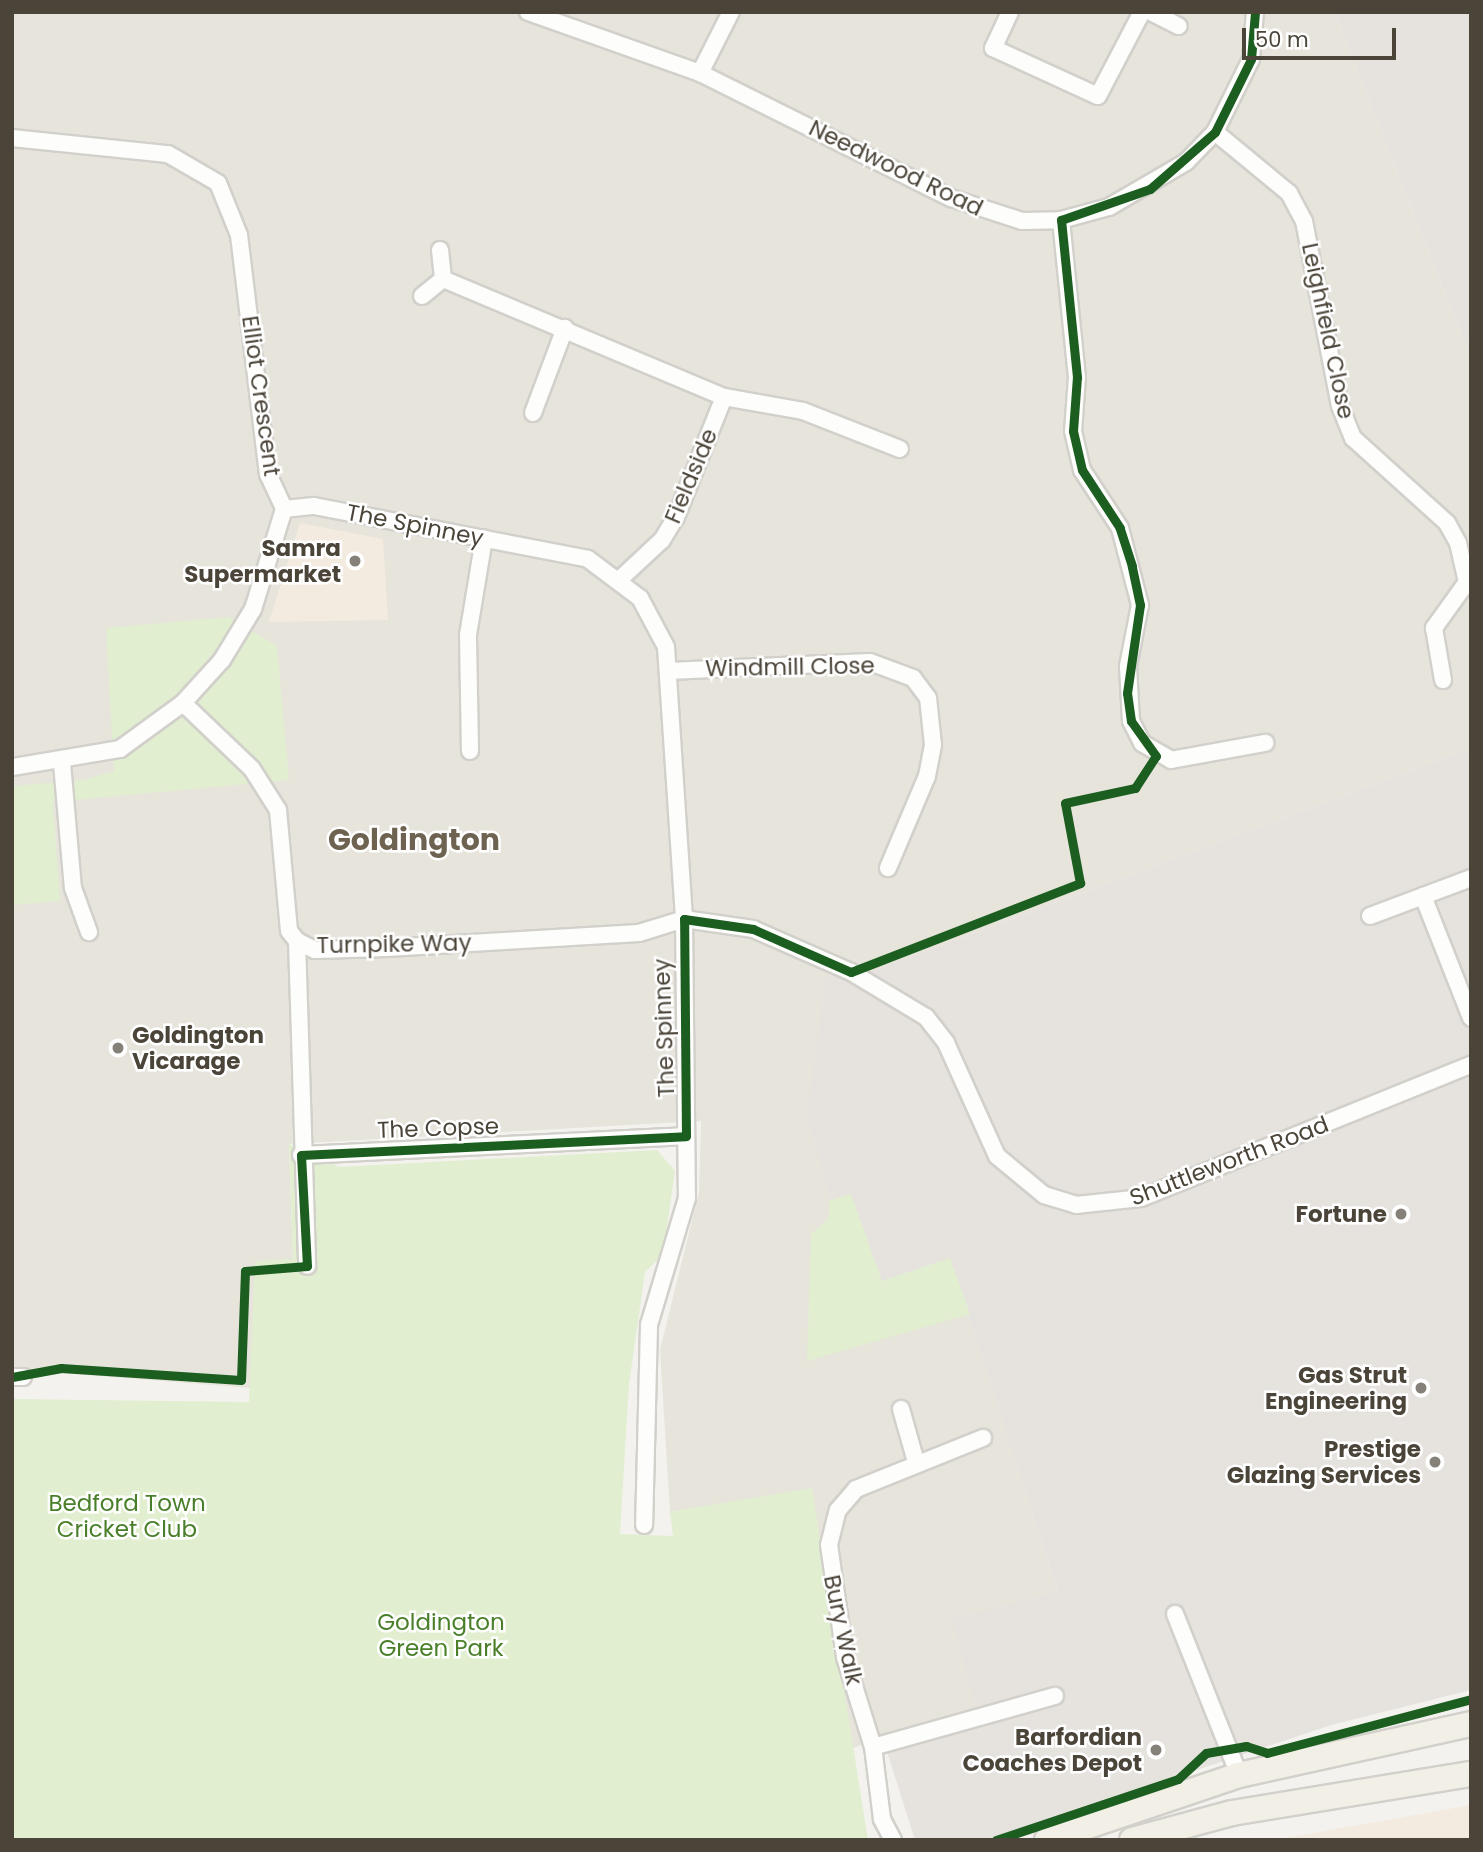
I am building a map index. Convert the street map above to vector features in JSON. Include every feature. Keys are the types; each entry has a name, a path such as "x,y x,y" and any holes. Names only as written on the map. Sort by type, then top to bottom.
{"main road":[{"path":"1047,1840 1238,1775 1471,1724"},
{"path":"1132,1840 1232,1813 1471,1774"}],"street":[{"name":"Needwood Road","path":"528,12 700,73 964,203 1022,221 1061,220 1150,188 1215,132 1251,59 1255,12"},
{"path":"700,73 731,12"},
{"path":"1010,12 993,48 1098,96 1142,12"},
{"path":"1151,12 1179,26"},
{"name":"Leighfield Close","path":"1215,132 1289,193 1304,221 1340,406 1353,438 1447,523 1458,543 1467,582 1434,628 1443,680"},
{"name":"Elliot Crescent","path":"12,138 168,154 218,183 239,235 268,474 284,509 253,609 222,660 183,702 120,749 62,763 12,767"},
{"path":"1061,220 1077,377 1073,431 1082,470 1120,528 1140,605 1128,666 1131,721 1142,743 1171,760 1265,743"},
{"path":"440,250 443,279"},
{"path":"422,296 443,279"},
{"path":"443,279 724,397 803,411 900,449"},
{"path":"533,413 565,328"},
{"name":"Fieldside","path":"620,579 662,540 676,517 724,397"},
{"name":"The Spinney","path":"284,509 314,506 588,559 620,579 657,624 669,671 684,919 687,1198 649,1325 644,1525"},
{"path":"470,751 468,635 484,538"},
{"name":"Windmill Close","path":"669,671 870,662 913,678 928,698 933,745 927,776 888,868"},
{"name":"Turnpike Way","path":"183,702 252,769 278,810 289,931 297,941 315,950 639,933 684,919"},
{"path":"62,763 73,888 89,932"},
{"path":"1370,916 1471,878"},
{"path":"1423,896 1471,1018"},
{"name":"Shuttleworth Road","path":"684,919 754,929 904,1000 947,1043 997,1156 1044,1195 1076,1205 1141,1198 1471,1065"},
{"path":"297,941 301,1155 307,1266"},
{"name":"The Copse","path":"301,1155 686,1136"},
{"path":"901,1409 916,1462"},
{"name":"Bury Walk","path":"893,1840 882,1819 873,1746 843,1645 830,1545 838,1510 856,1489 916,1462 983,1438"},
{"path":"1175,1614 1238,1775"},
{"path":"873,1746 1055,1696"}],"shaded area":[{"path":"12,12 1334,12 1471,359 1471,748 878,969 826,977 950,1258 1058,1592 976,1707 850,1749 812,1489 670,1512 660,1350 699,1192 701,1121 289,1144 293,1259 250,1388 12,1369"},
{"path":"1334,12 1471,12 1471,359"},
{"path":"300,523 383,539 388,620 269,622"},
{"path":"1471,748 1471,1690 1331,1725 988,1840 915,1840 882,1736 976,1707 952,1619 1058,1592 950,1259 882,1282 852,1195 830,1200 807,1115 826,976 878,969"},
{"path":"1440,1604 1457,1648 1356,1708 1304,1725 1280,1656"},
{"path":"1042,1728 1058,1777 1044,1781 1055,1815 999,1833 989,1802 917,1825 901,1778 1003,1745 1006,1755 1014,1753 1009,1739"},
{"path":"1471,1805 1471,1840 1274,1840"}],"green space":[{"path":"229,617 277,646 289,780 53,802 60,901 12,905 12,786 83,780 114,771 106,628"},
{"name":"Goldington Green Park","path":"289,1144 339,1167 657,1150 675,1171 663,1255 645,1272 629,1384 620,1534 673,1536 670,1512 812,1488 868,1840 12,1840 12,1399 249,1402 255,1261 293,1259"},
{"path":"851,1194 882,1281 950,1258 970,1314 807,1361 811,1234 828,1220 830,1200"}],"cycle path":[{"path":"12,1377 61,1368 241,1380 245,1271 307,1266 301,1155 686,1136 684,919 753,929 851,972 1080,883 1065,803 1135,788 1156,756 1131,721 1127,693 1140,605 1132,566 1120,528 1082,470 1073,431 1077,377 1061,220 1150,189 1215,132 1251,59 1255,12"},
{"path":"996,1840 1178,1779 1206,1753 1246,1746 1267,1753 1471,1699"}],"place":[{"name":"Samra Supermarket","path":"355,561"},
{"name":"Goldington Vicarage","path":"118,1048"},
{"name":"Fortune","path":"1401,1214"},
{"name":"Gas Strut Engineering","path":"1421,1388"},
{"name":"Prestige Glazing Services","path":"1435,1462"},
{"name":"Barfordian Coaches Depot","path":"1156,1750"}],"district":[{"name":"Goldington","path":"414,840"}],"park label":[{"name":"Bedford Town Cricket Club","path":"127,1516"}]}
